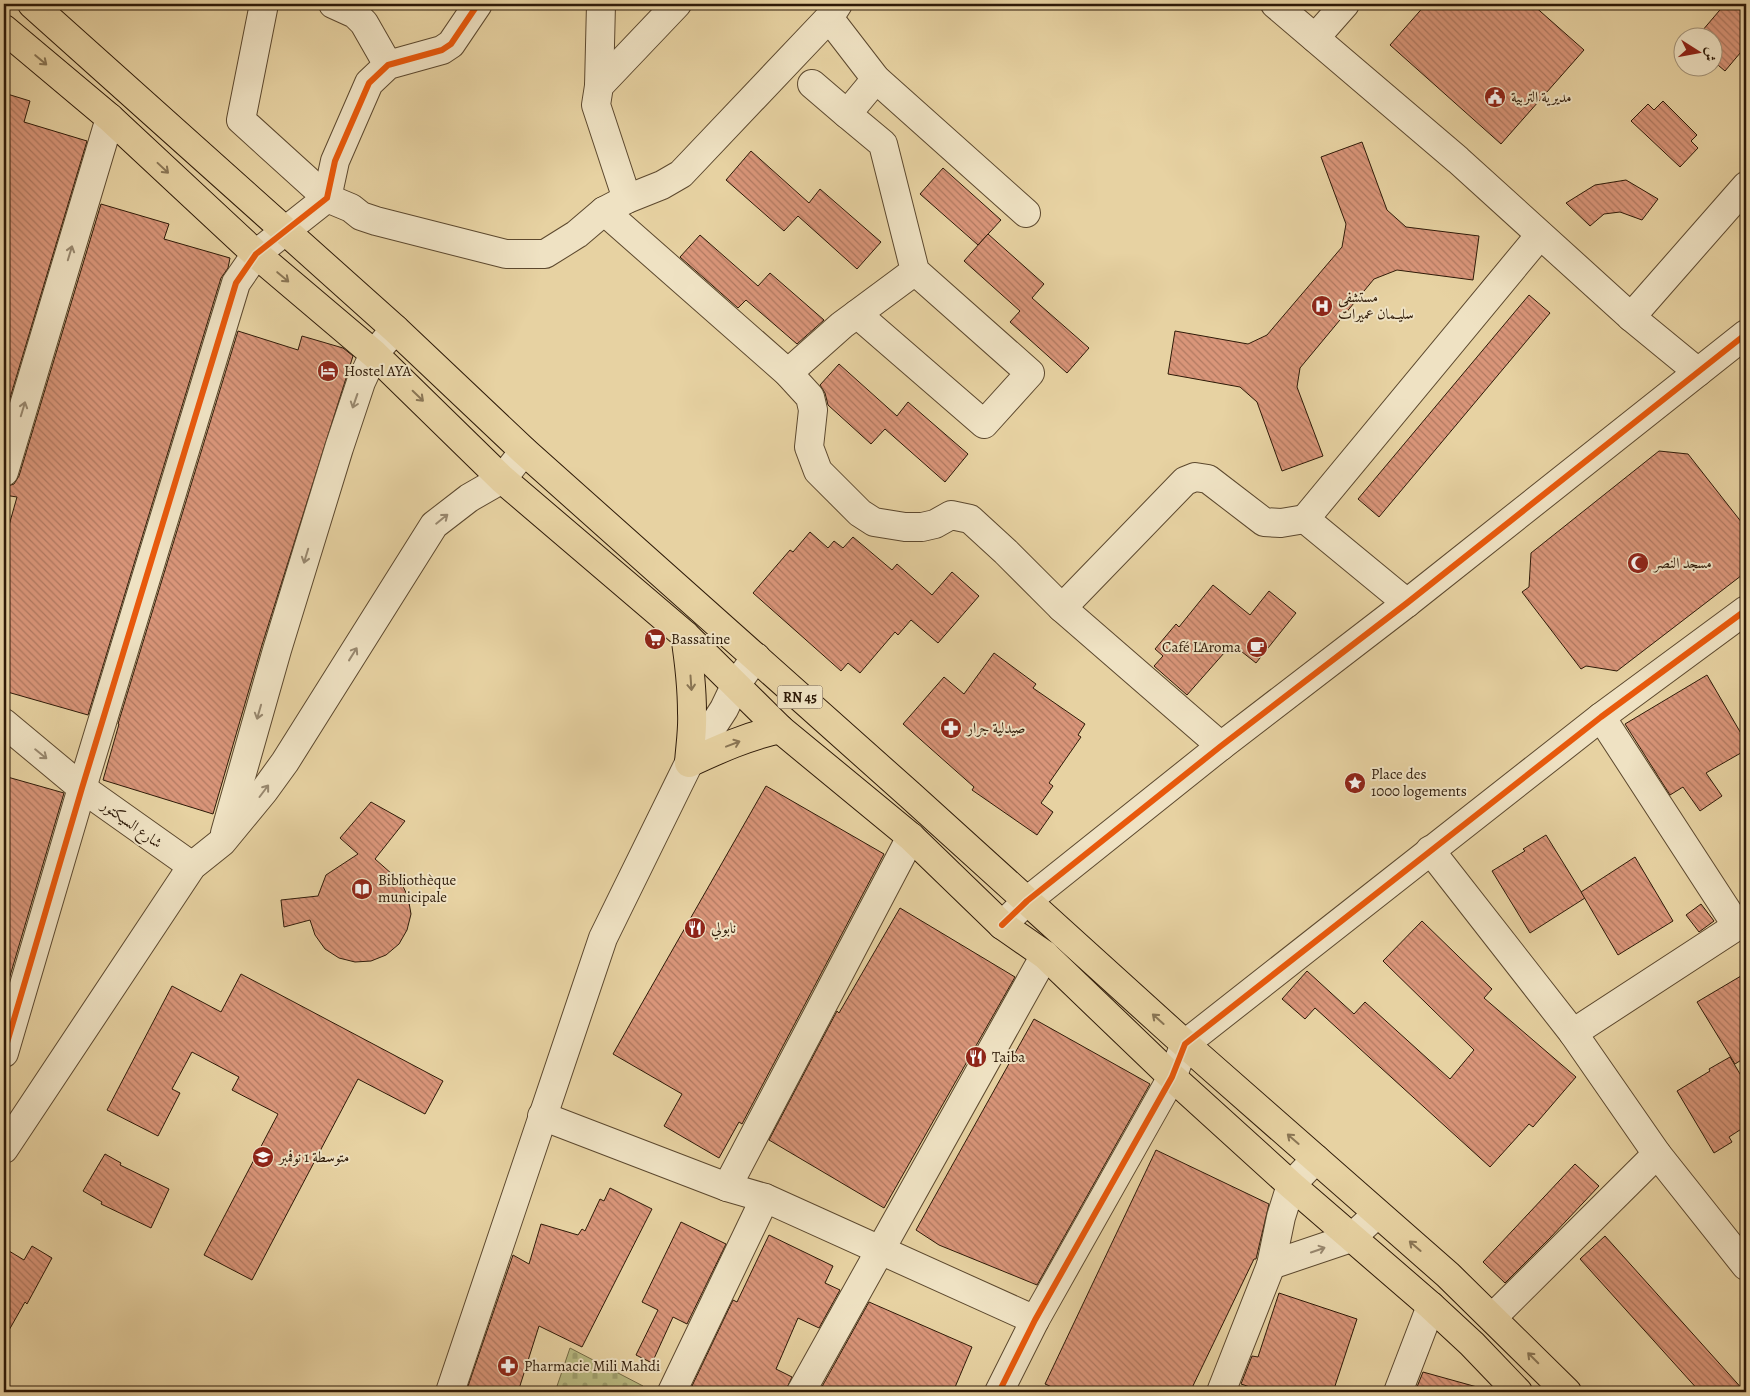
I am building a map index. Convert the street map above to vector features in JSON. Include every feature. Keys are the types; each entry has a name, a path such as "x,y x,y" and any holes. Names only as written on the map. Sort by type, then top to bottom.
{"main road":[{"name":"RN 45","path":"32,4 395,329 524,451 756,657 1185,1044 1448,1275 1493,1317 1567,1392"},
{"name":"RN 45","path":"4,28 110,118 256,254 374,354 502,479 684,635 780,729 910,837 1002,925 1045,956 1172,1077 1291,1185 1431,1306 1472,1344 1518,1392"},
{"path":"684,635 690,667 693,716 689,763 737,742 780,729"}],"street":[{"path":"264,4 241,120 327,198 350,208 361,216 376,221 506,254 545,254 577,234 616,205 662,185 681,174 833,11 876,79 1026,213"},
{"path":"333,4 355,14 364,22 388,65"},
{"path":"4,1052 82,788 236,283 256,254 327,198 335,161 362,97 370,83 388,65 442,50 451,44 478,4"},
{"path":"601,4 599,86 596,105 616,205 788,373 810,397 813,410 809,447 818,471 860,513 874,522 905,527 922,527 935,524 951,514 970,519 1062,608 1220,746"},
{"path":"599,86 677,4"},
{"path":"1276,4 1458,160 1631,317 1698,372"},
{"path":"1315,38 1345,4"},
{"path":"847,114 876,79"},
{"path":"812,84 883,144 915,271 1030,373 984,424 857,314"},
{"path":"4,472 110,118"},
{"path":"1631,317 1746,186"},
{"path":"1062,608 1185,482 1195,477 1208,479 1264,522 1281,523 1305,519 1540,235"},
{"path":"788,373 842,325 915,271"},
{"path":"222,842 277,650 361,382 374,354 395,329"},
{"path":"1002,925 1027,901 1220,746 1406,603 1746,334"},
{"path":"4,1150 192,866 222,842 264,792 285,762 434,525 468,498 502,479 524,451"},
{"path":"1305,519 1406,603"},
{"path":"1003,1391 1035,1320 1172,1077 1185,1044 1601,717 1746,610"},
{"path":"450,1392 603,938 689,763 724,709 735,686 756,657"},
{"path":"1573,1032 1742,922 1601,717"},
{"name":"شارع السيكتور","path":"4,724 82,788 192,866"},
{"path":"727,1187 910,837"},
{"path":"1430,850 1573,1032 1657,1154 1746,1266"},
{"path":"801,1392 1045,956"},
{"path":"542,1116 727,1187 765,1198 1035,1320"},
{"path":"1493,1317 1657,1154"},
{"path":"1221,1392 1271,1265 1281,1217 1291,1185 1316,1159"},
{"path":"672,1392 765,1198"},
{"path":"1271,1265 1352,1238 1377,1214"},
{"path":"1398,1392 1431,1306"}],"green space":[{"path":"570,1348 643,1386 641,1392 555,1392"}],"building":[{"name":"مديرية التربية","path":"1426,4 1532,4 1584,50 1501,144 1390,45"},
{"path":"1725,4 1746,4 1746,46 1725,71 1722,68 1722,28 1705,28"},
{"path":"4,93 30,101 24,122 87,141 4,418"},
{"path":"1663,101 1697,135 1691,141 1698,148 1680,167 1631,121 1648,104 1654,110"},
{"name":"مستشفى سليـمان عميرات","path":"1362,142 1387,210 1406,227 1479,236 1473,280 1397,270 1374,279 1300,368 1297,387 1323,456 1282,471 1257,402 1240,387 1168,374 1175,331 1248,344 1267,335 1342,247 1346,224 1321,157"},
{"path":"751,151 809,203 820,189 881,242 857,269 798,216 784,231 726,180"},
{"path":"943,168 1001,220 978,245 920,194"},
{"path":"1626,180 1658,199 1642,220 1620,212 1604,214 1590,226 1566,203 1595,185"},
{"path":"101,204 169,224 164,239 230,258 228,268 221,278 88,715 4,691 4,543 17,497 4,495 4,487 14,484 19,476"},
{"path":"988,234 1044,284 1032,298 1089,348 1067,373 1010,322 1020,311 964,261"},
{"path":"700,235 758,286 770,273 824,320 797,344 746,300 738,308 680,257"},
{"path":"1529,295 1550,313 1379,517 1358,499"},
{"path":"238,331 298,350 302,336 343,348 353,356 262,645 213,814 103,780 118,724"},
{"path":"839,364 897,416 908,402 968,454 945,482 885,429 871,444 828,405 825,393 820,385"},
{"name":"مسجد النصر","path":"1659,451 1688,454 1746,528 1746,572 1617,671 1586,666 1581,669 1522,592 1529,587 1531,553"},
{"path":"810,532 828,548 834,541 843,548 853,537 892,570 897,564 932,595 952,572 979,596 938,643 911,620 898,635 895,632 860,673 848,663 841,671 753,593 790,550 793,552"},
{"path":"1213,585 1250,615 1269,591 1296,613 1256,663 1232,644 1187,695 1154,666 1163,656 1155,649 1176,624 1179,627"},
{"path":"994,653 1036,684 1033,688 1085,724 1078,735 1081,737 1049,783 1053,786 1041,803 1053,812 1037,835 972,790 974,787 903,724 944,677 964,694"},
{"path":"1707,675 1746,742 1746,750 1706,773 1722,796 1700,811 1683,787 1670,795 1625,724"},
{"path":"4,776 64,793 5,993 4,993"},
{"path":"766,786 884,854 742,1124 739,1122 719,1158 664,1126 682,1094 613,1054"},
{"name":"Bibliothèque municipale","path":"371,802 405,821 375,859 401,882 408,897 411,914 407,930 399,944 386,955 371,961 355,962 339,958 325,949 315,935 310,920 284,927 281,900 318,896 326,875 358,854 340,838"},
{"path":"1546,835 1585,898 1530,933 1492,871 1525,851 1523,849"},
{"path":"1635,857 1673,921 1618,955 1581,892"},
{"path":"1701,904 1714,921 1699,932 1686,915"},
{"path":"900,908 1015,977 884,1208 769,1140 837,1011 839,1013"},
{"path":"1422,921 1492,989 1484,998 1576,1077 1533,1127 1529,1124 1490,1167 1315,1008 1305,1019 1282,999 1307,971 1354,1014 1365,1002 1450,1079 1474,1050 1383,961"},
{"path":"1746,973 1746,1057 1735,1064 1697,1002"},
{"path":"241,974 443,1081 425,1114 358,1079 252,1280 204,1255 278,1114 232,1090 239,1077 192,1052 172,1089 180,1093 158,1136 107,1110 172,986 221,1012"},
{"path":"1034,1019 1150,1084 1037,1285 939,1245 916,1230"},
{"path":"1730,1057 1746,1084 1746,1126 1729,1137 1732,1142 1714,1153 1677,1091"},
{"path":"1156,1150 1269,1204 1256,1259 1254,1259 1190,1392 1063,1392 1045,1384"},
{"path":"105,1154 121,1163 120,1165 169,1189 151,1228 101,1204 102,1202 83,1191"},
{"path":"1575,1164 1599,1186 1505,1283 1483,1262"},
{"path":"610,1188 652,1209 582,1347 539,1326 518,1392 466,1392 513,1255 529,1264 541,1224 578,1235 582,1229 585,1231 600,1199 604,1201"},
{"path":"681,1222 726,1244 687,1324 673,1317 652,1363 636,1355 658,1310 642,1302"},
{"path":"769,1235 833,1266 825,1283 840,1290 819,1328 798,1318 776,1369 792,1377 785,1392 707,1392 692,1386 733,1300 737,1302"},
{"path":"1605,1236 1745,1392 1700,1392 1580,1259"},
{"path":"32,1246 52,1258 27,1304 25,1302 4,1339 4,1248 24,1260"},
{"path":"1279,1293 1357,1319 1333,1392 1265,1392 1241,1384 1252,1356 1258,1357"},
{"path":"869,1302 972,1347 953,1392 819,1392"},
{"path":"1423,1372 1477,1387 1476,1392 1415,1392"}],"cycle path":[{"path":"4,1053 82,788 236,283 256,254 327,198 335,161 369,83 388,65 442,50 451,44 478,4"},
{"path":"1002,925 1027,901 1221,746 1407,603 1746,334"},
{"path":"999,1392 1035,1320 1172,1077 1185,1044 1601,717 1746,610"}],"place":[{"name":"مديرية التربية","path":"1495,97"},
{"name":"مستشفى سليـمان عميرات","path":"1322,306"},
{"name":"Hostel AYA","path":"328,371"},
{"name":"مسجد النصر","path":"1638,563"},
{"name":"Bassatine","path":"655,639"},
{"name":"Café L'Aroma","path":"1257,647"},
{"name":"صيدلية جرار","path":"951,728"},
{"name":"Place des 1000 logements","path":"1355,783"},
{"name":"Bibliothèque municipale","path":"362,889"},
{"name":"نابولي","path":"695,928"},
{"name":"Taiba","path":"976,1057"},
{"name":"متوسطة 1 نوفمبر","path":"263,1157"},
{"name":"Pharmacie Mili Mahdi","path":"508,1366"}]}
